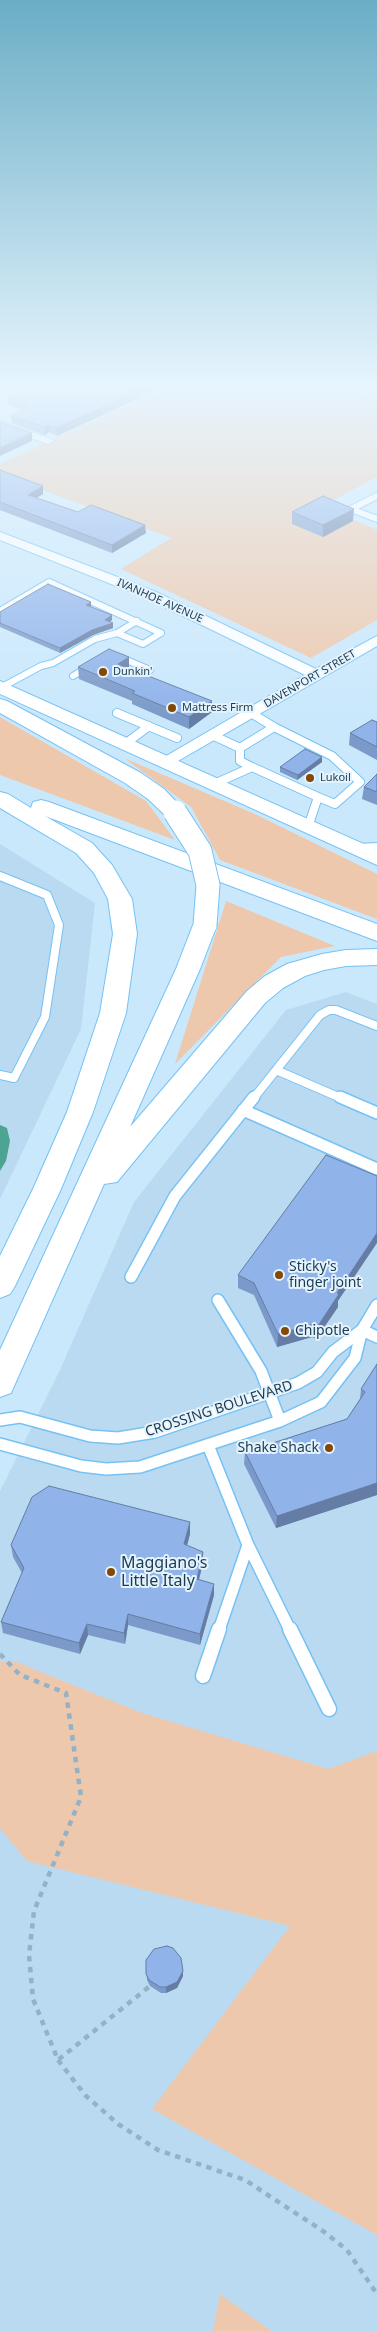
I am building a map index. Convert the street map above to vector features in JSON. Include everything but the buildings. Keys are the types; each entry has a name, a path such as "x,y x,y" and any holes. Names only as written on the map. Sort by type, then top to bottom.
{"highway":[{"path":"1,693 125,744 377,858"},
{"path":"0,1384 194,955 205,925 208,885 200,852 175,812 156,794 1,693"},
{"path":"0,792 377,933"},
{"path":"0,799 84,848 104,870 120,899 125,934 112,1012 80,1112 47,1189 0,1286"},
{"path":"80,1210 141,1132 256,997 274,982 296,970 322,962 346,958 377,957"}],"street":[{"name":"IVANHOE AVENUE","path":"0,536 149,594 316,675"},
{"name":"DAVENPORT STREET","path":"166,762 377,640"}],"lane":[{"path":"373,498 351,509 377,519"},
{"path":"0,611 49,582 161,632 143,644 117,633"},
{"path":"1,693 41,666 53,663 95,639 117,633 137,621"},
{"path":"109,655 150,670"},
{"path":"73,676 96,662"},
{"path":"117,713 177,738"},
{"path":"240,748 240,761 335,804 360,782 332,756 274,727 251,713"},
{"path":"125,744 149,726"},
{"path":"240,748 274,727"},
{"path":"212,735 240,748"},
{"path":"214,784 252,767"},
{"path":"308,827 318,796"},
{"path":"356,848 377,847"},
{"path":"0,876 47,895 59,926 45,1017 14,1078 0,1075"},
{"path":"131,1277 175,1196 320,1015 325,1011 340,1011 377,1026"},
{"path":"276,1070 377,1113"},
{"path":"243,1110 377,1169"},
{"path":"218,1300 261,1371 280,1421"},
{"path":"377,1305 362,1330 377,1337"},
{"name":"CROSSING BOULEVARD","path":"0,1420 20,1417 90,1436 118,1438 155,1432 298,1383 317,1372 334,1352 362,1330"},
{"name":"CROSSING BOULEVARD","path":"0,1444 81,1466 106,1469 140,1467 280,1421 321,1402 356,1358 362,1330"},
{"path":"208,1445 248,1545 329,1708"},
{"path":"203,1676 248,1545"}],"path":[{"path":"0,1654 20,1675 66,1693 81,1797 34,1911 29,1955 33,2000 58,2060 85,2095 118,2124 158,2150 218,2169 245,2180 270,2195 347,2250 377,2294"},
{"path":"58,2060 150,1986"}],"shaded area":[{"path":"64,498 338,498 322,506 377,530 377,620 311,658 121,569 171,538"},
{"path":"0,717 146,801 175,840 0,775"},
{"path":"124,758 257,815 377,874 377,919 220,860 191,807"},
{"path":"0,844 95,903 81,1029 0,1199"},
{"path":"226,901 335,946 281,957 175,1064"},
{"path":"346,992 377,1004 377,2331 0,2331 0,1491 59,1372 134,1202 286,1010"},
{"path":"0,1125 7,1128 10,1141 6,1161 0,1171"},
{"path":"14,1661 142,1713 328,1769 377,1751 377,2235 152,2109 290,1926 27,1861 0,1828 0,1662"},
{"path":"220,2294 271,2331 213,2331"}],"place":[{"name":"Dunkin'","path":"103,672"},
{"name":"Mattress Firm","path":"172,708"},
{"name":"Lukoil","path":"310,778"},
{"name":"Sticky's finger joint","path":"279,1275"},
{"name":"Chipotle","path":"285,1331"},
{"name":"Shake Shack","path":"329,1448"},
{"name":"Maggiano's Little Italy","path":"111,1572"}]}
